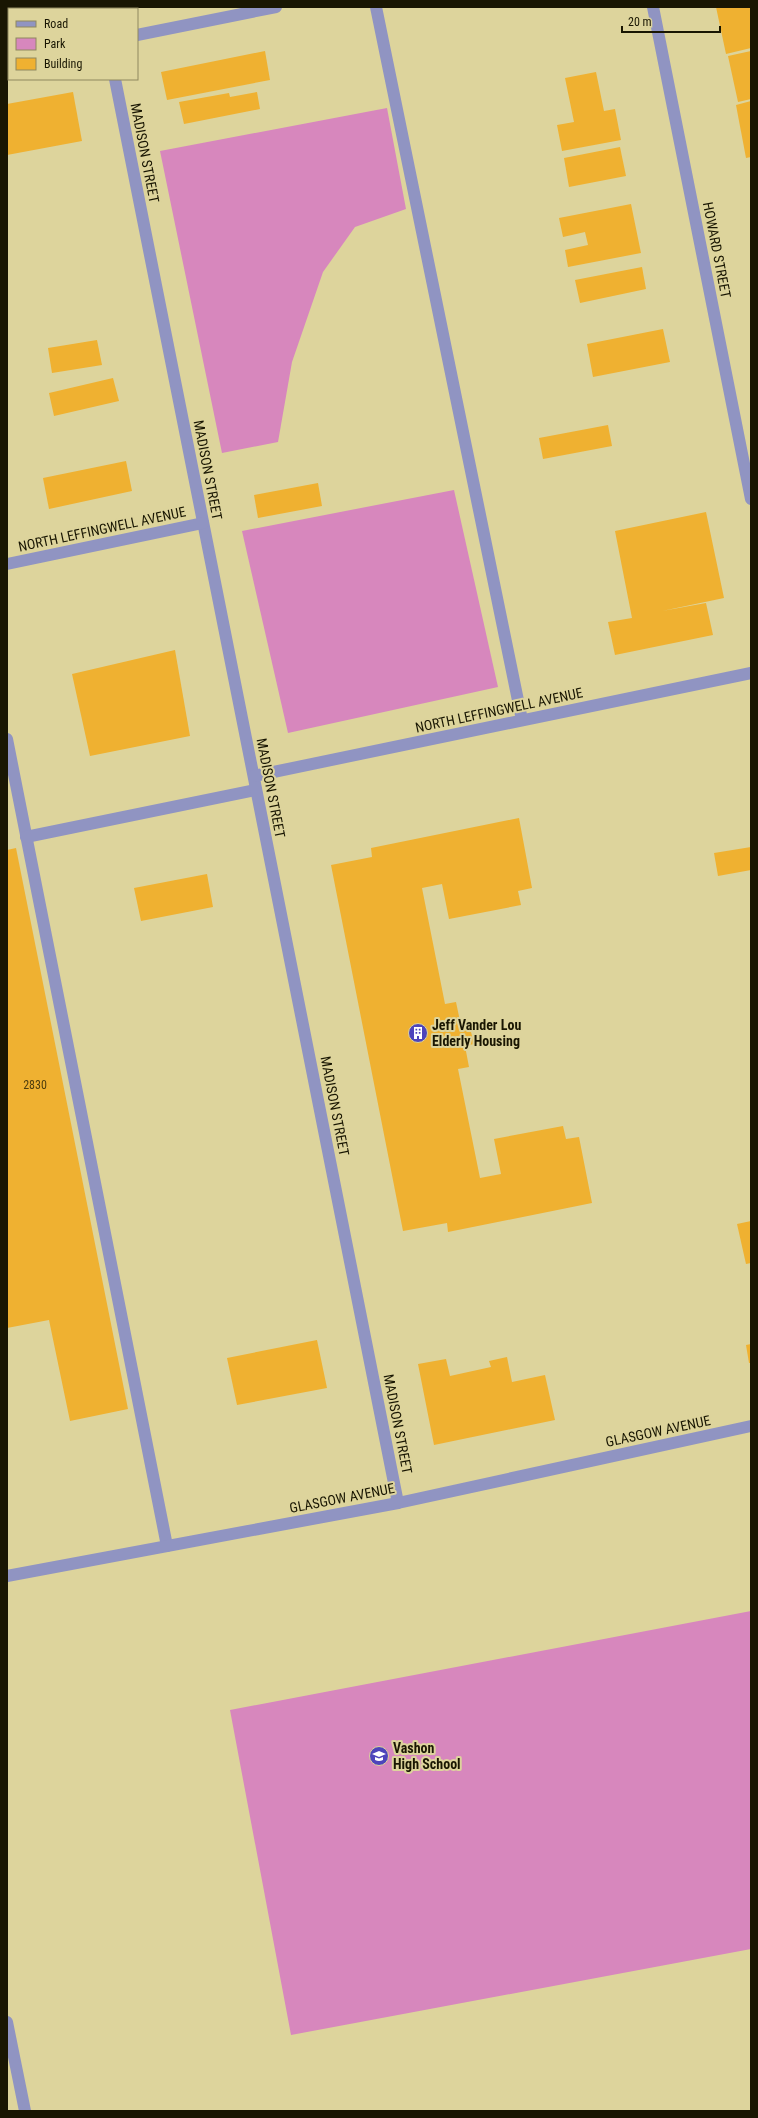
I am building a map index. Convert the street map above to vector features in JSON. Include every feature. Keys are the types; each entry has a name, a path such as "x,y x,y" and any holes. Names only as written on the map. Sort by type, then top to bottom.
{"street":[{"path":"138,35 276,7"},
{"path":"376,7 522,720"},
{"name":"HOWARD STREET","path":"653,7 751,500"},
{"name":"MADISON STREET","path":"115,80 398,1503"},
{"name":"NORTH LEFFINGWELL AVENUE","path":"7,564 204,523"},
{"name":"NORTH LEFFINGWELL AVENUE","path":"254,776 751,673"},
{"path":"7,739 167,1546"},
{"path":"26,837 256,790"},
{"name":"GLASGOW AVENUE","path":"7,1576 398,1503 751,1426"},
{"path":"7,2022 25,2111"}],"green space":[{"path":"387,108 406,209 355,227 323,272 292,362 278,442 222,453 160,151"},
{"path":"454,490 498,687 288,733 242,531"},
{"path":"751,1611 751,1949 291,2035 230,1710"}],"building":[{"path":"7,7 35,7 8,8 7,14"},
{"path":"716,7 751,7 751,48 726,54"},
{"path":"265,51 270,80 167,100 161,72"},
{"path":"751,51 751,99 738,102 728,56"},
{"path":"596,72 604,111 615,109 621,140 562,151 557,125 574,122 565,78"},
{"path":"73,92 82,141 7,155 7,104"},
{"path":"257,92 260,109 184,124 179,102 229,93 230,97"},
{"path":"751,101 751,157 746,158 736,105"},
{"path":"620,147 626,176 569,187 564,158"},
{"path":"631,204 641,253 568,267 565,250 588,245 585,232 563,237 559,218"},
{"path":"642,267 646,289 580,303 575,280"},
{"path":"663,329 670,362 593,377 587,344"},
{"path":"97,340 102,365 52,373 48,348"},
{"path":"113,378 119,401 54,416 49,393"},
{"path":"608,425 612,446 543,459 539,438"},
{"path":"126,461 132,491 49,509 43,478"},
{"path":"318,483 322,506 258,518 254,495"},
{"path":"706,512 724,598 662,611 706,603 713,635 615,655 608,622 632,618 615,531"},
{"path":"175,650 190,736 90,756 72,674"},
{"name":"Jeff Vander Lou Elderly Housing","path":"519,818 532,888 518,891 521,905 449,919 442,884 422,888 445,1004 456,1002 460,1021 468,1020 474,1044 465,1046 469,1067 458,1069 480,1178 501,1174 494,1139 563,1126 566,1139 579,1137 592,1203 448,1232 447,1223 403,1231 331,865 372,857 371,848"},
{"path":"751,847 751,870 718,876 714,853"},
{"path":"16,848 128,1409 70,1421 49,1320 7,1328 7,850"},
{"path":"207,874 213,907 141,921 134,888"},
{"path":"751,1221 751,1263 746,1264 737,1224"},
{"path":"317,1340 327,1388 237,1405 227,1358"},
{"path":"751,1344 751,1363 749,1363 746,1345"},
{"path":"507,1357 512,1382 545,1375 555,1420 434,1445 418,1364 446,1359 450,1376 491,1367 489,1361"}],"place":[{"name":"Jeff Vander Lou Elderly Housing","path":"418,1033"},
{"name":"Vashon High School","path":"379,1756"}]}
